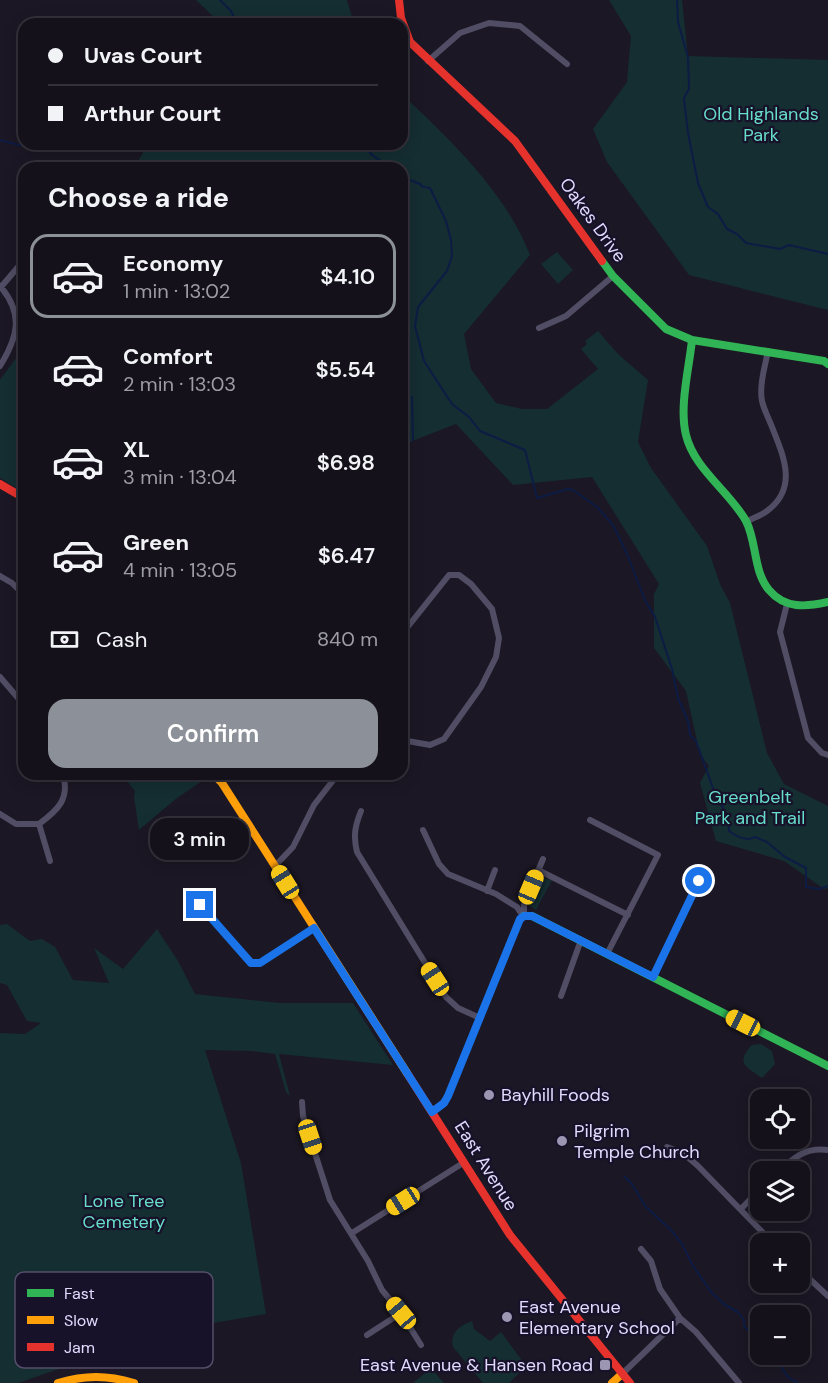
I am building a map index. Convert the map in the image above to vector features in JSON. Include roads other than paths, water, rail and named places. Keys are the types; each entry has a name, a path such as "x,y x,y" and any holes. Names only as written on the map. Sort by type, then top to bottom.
{"street":[{"name":"Oakes Drive","path":"399,0 401,18"},
{"path":"428,61 460,33 489,23 520,26 567,64"},
{"name":"Oakes Drive","path":"408,37 410,42 428,61 515,141 613,276 666,329 692,340 768,351 824,361 828,364"},
{"path":"0,366 11,348 16,324 11,301 1,286 18,267"},
{"path":"539,328 566,316 613,276"},
{"path":"692,340 683,415 686,436 697,458 746,522 760,573 769,590 787,604 809,606 828,602"},
{"path":"746,522 761,515 777,502 783,492 787,475 762,401 768,351"},
{"path":"0,484 18,494"},
{"path":"408,626 449,575 459,575 492,609 499,638 496,657 481,687 444,740 430,745 408,741"},
{"path":"0,576 18,589"},
{"path":"787,604 780,632 808,738 822,753 828,755"},
{"path":"0,677 18,698"},
{"path":"0,814 16,824 39,824 58,811 66,787 64,780"},
{"name":"East Avenue","path":"219,780 510,1235 630,1383"},
{"path":"275,867 293,847 314,805 333,780"},
{"path":"361,812 355,826 354,840 357,852 446,997 458,1008 480,1018"},
{"path":"590,820 658,855 607,954"},
{"path":"39,824 50,861"},
{"path":"423,830 440,864 448,874 517,907 524,916"},
{"path":"432,1112 444,1103 448,1096 518,923 524,916 524,905 543,859"},
{"path":"487,891 495,870"},
{"path":"538,870 628,915"},
{"path":"653,977 701,877"},
{"path":"193,897 251,963 260,963 314,928"},
{"path":"524,916 532,916 827,1064"},
{"path":"561,996 581,940"},
{"path":"302,1102 303,1116 330,1200 352,1233 382,1290 401,1313 421,1346"},
{"path":"667,1147 683,1153 764,1233"},
{"path":"792,1161 802,1152 816,1148 828,1150"},
{"path":"352,1233 464,1163"},
{"path":"741,1209 750,1200"},
{"path":"641,1250 651,1261 660,1289 680,1318 696,1332 739,1383"},
{"path":"810,1279 828,1296"},
{"path":"367,1335 401,1313"},
{"path":"612,1383 680,1318"},
{"path":"58,1383 97,1375 134,1383"}],"waterway":[{"path":"220,0 231,11 234,18"},
{"path":"677,0 678,22 688,57 689,89 684,98 688,133 698,183 708,207 718,214 727,229 737,234 746,243 780,249 789,245 828,254"},
{"path":"0,140 18,145"},
{"path":"77,150 89,151"},
{"path":"368,150 383,162"},
{"path":"408,179 430,188 446,221 451,240 452,256 447,271 418,307 415,326 424,361 452,404 469,417 480,431 525,450 537,498 568,489 573,490 597,507 613,525 645,600 655,617 672,669 678,698 688,721 690,735 696,741 713,788 728,818 729,831 742,838 755,837 767,842 785,857 806,868 806,887 819,889 828,886"},
{"path":"412,397 413,440"},
{"path":"624,1176 632,1184 645,1206 671,1230 682,1244 693,1266 712,1293 725,1305 738,1312 744,1320 744,1326 750,1332"},
{"path":"780,1365 788,1377 798,1383"}],"place":[{"name":"Bayhill Foods","path":"489,1095"},
{"name":"Pilgrim Temple Church","path":"562,1141"},
{"name":"East Avenue Elementary School","path":"507,1317"},
{"name":"East Avenue & Hansen Road","path":"605,1365"}],"park label":[{"name":"Old Highlands Park","path":"761,124"},
{"name":"Greenbelt Park and Trail","path":"750,807"},
{"name":"Lone Tree Cemetery","path":"124,1211"}]}
